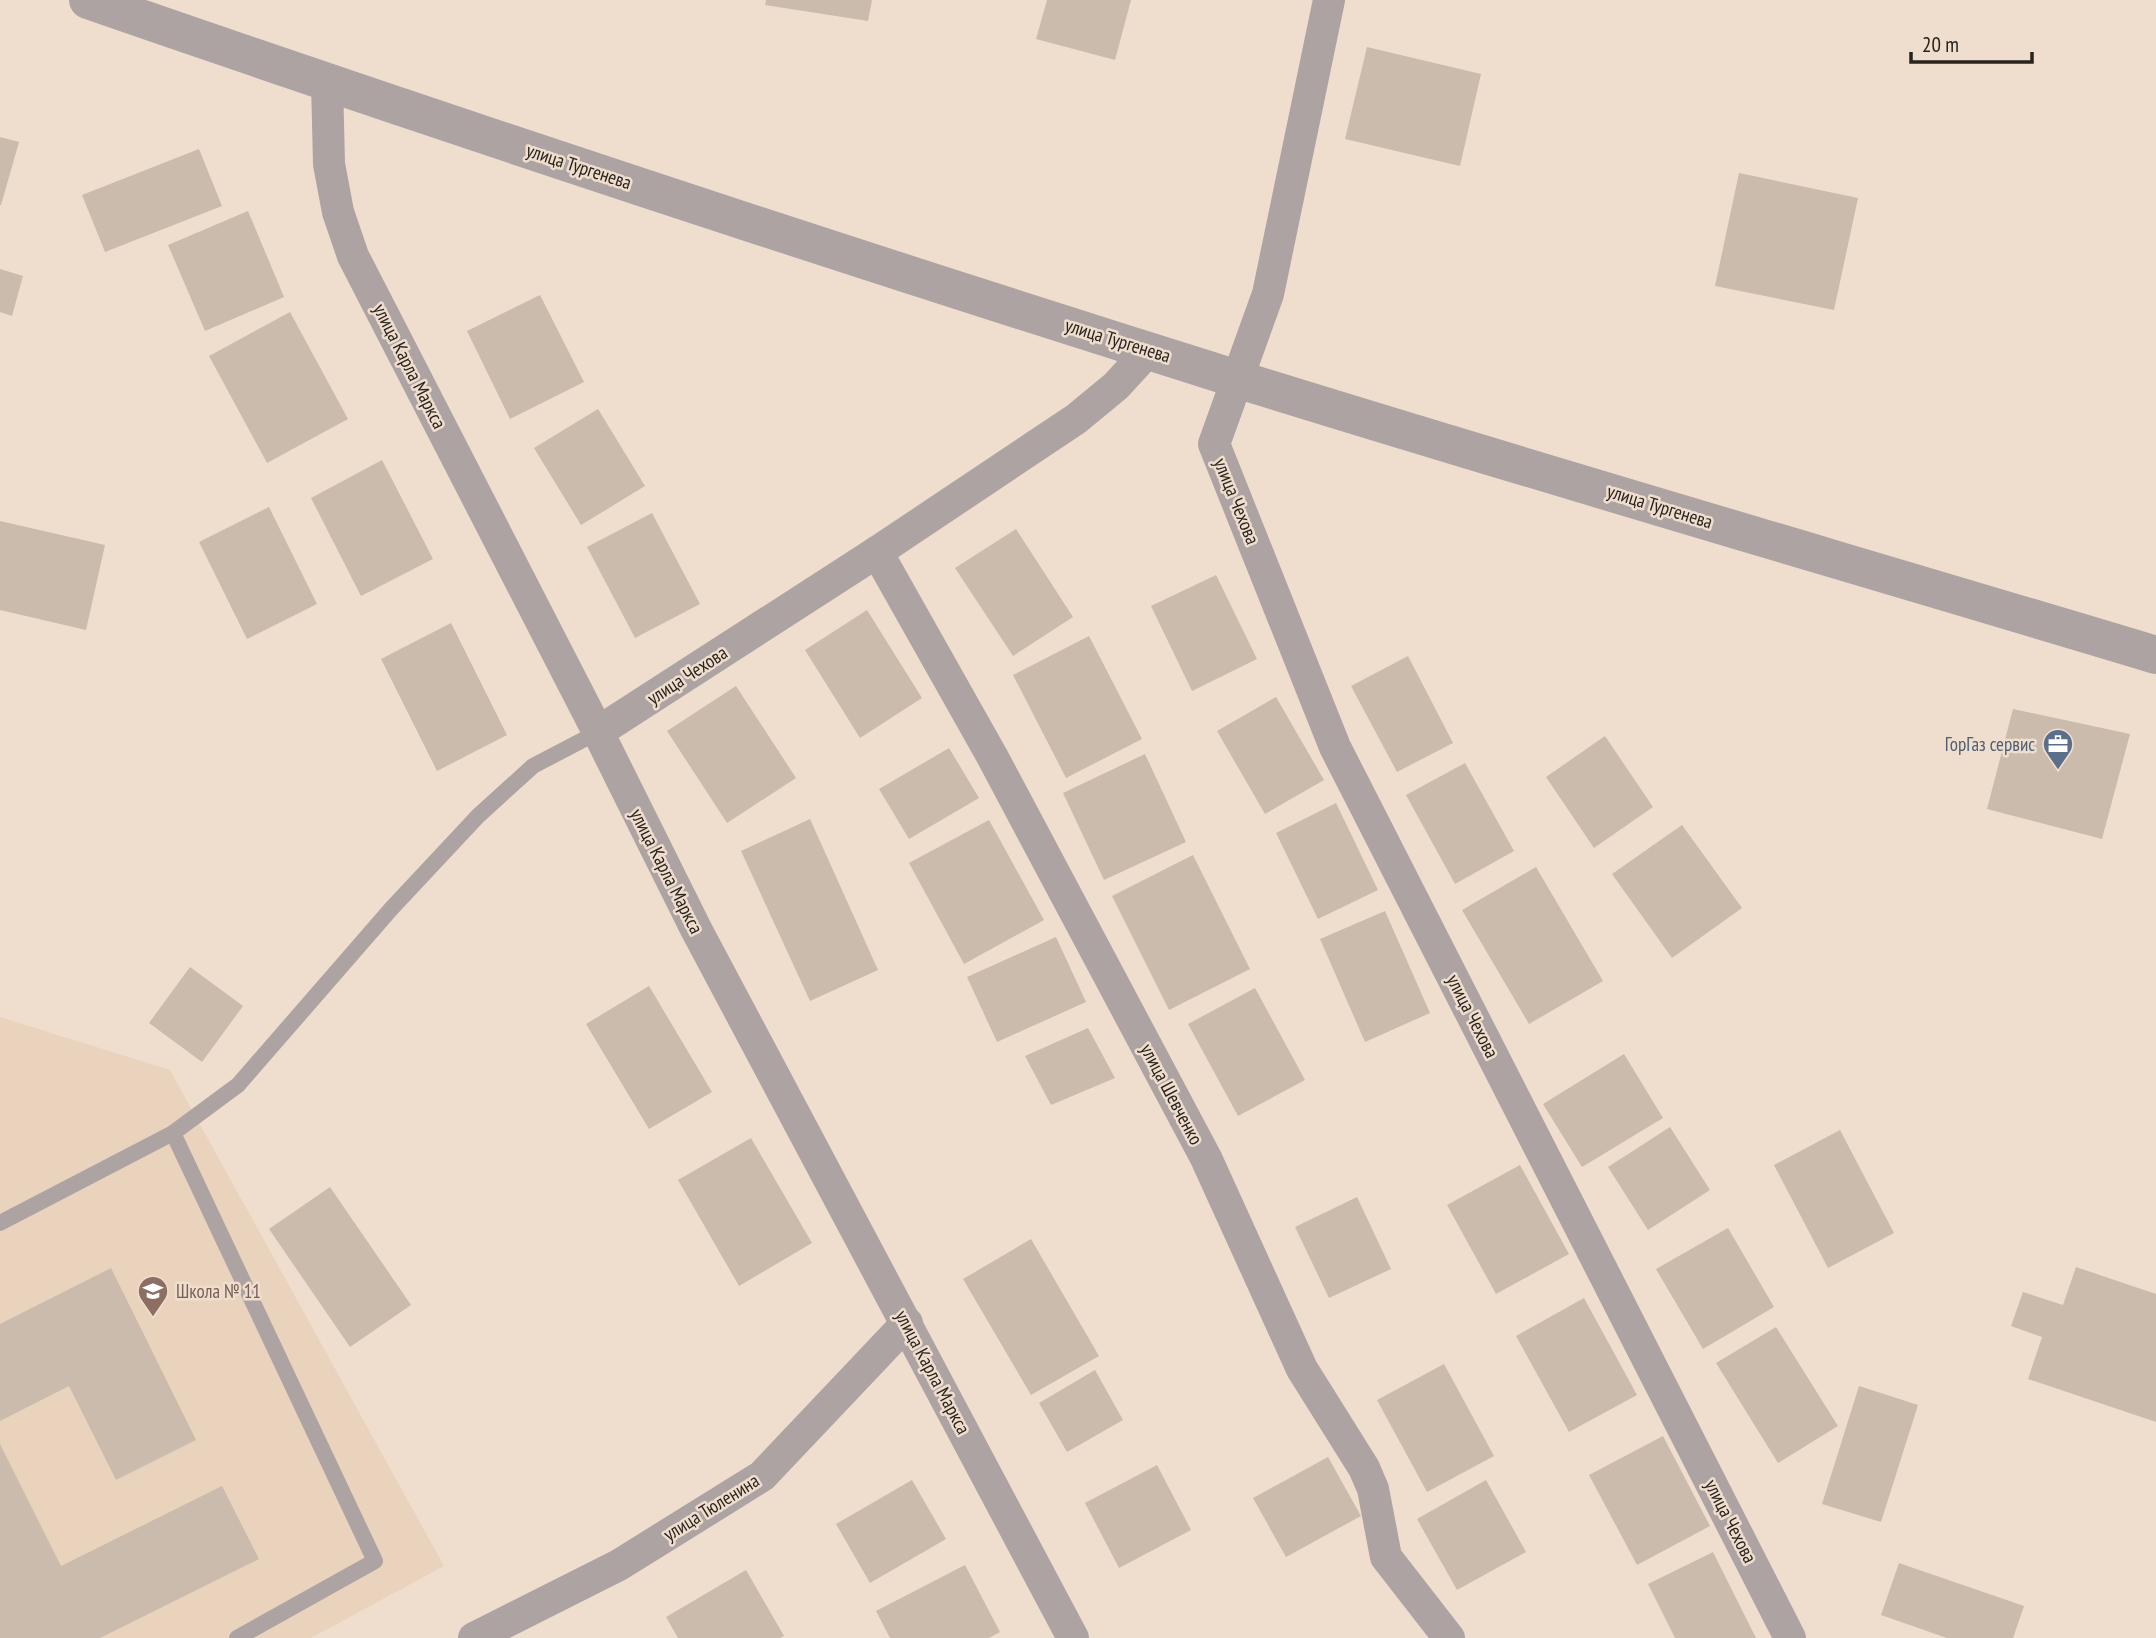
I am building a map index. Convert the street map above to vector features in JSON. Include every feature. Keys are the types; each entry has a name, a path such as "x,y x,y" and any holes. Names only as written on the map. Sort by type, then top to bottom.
{"street":[{"name":"улица Тургенева","path":"88,0 866,261 1238,379 2156,654"},
{"name":"улица Чехова","path":"1329,0 1268,294 1214,443 1335,747 1790,1638"},
{"name":"улица Карла Маркса","path":"327,82 329,164 338,212 353,256 598,732 702,941 1073,1638"},
{"name":"улица Чехова","path":"598,732 877,552 1076,419 1116,386 1149,350"},
{"name":"улица Шевченко","path":"877,552 992,756 1206,1158 1302,1369 1364,1468 1373,1489 1386,1557 1449,1638"},
{"name":"улица Тюленина","path":"474,1638 619,1565 762,1476 907,1323"}],"lane":[{"path":"0,1223 173,1133 238,1085 391,909 478,816 533,766 598,732"},
{"path":"173,1133 375,1562 237,1638"}],"shaded area":[{"name":"Школа № 11","path":"0,1017 170,1070 444,1566 311,1638 0,1638"}],"building":[{"path":"766,0 872,0 868,21 765,5"},
{"path":"1047,0 1131,0 1115,60 1036,39"},
{"path":"1367,47 1481,74 1460,166 1345,139"},
{"path":"0,137 19,142 1,205 0,205"},
{"path":"199,149 222,206 105,252 82,195"},
{"path":"1739,173 1858,198 1834,310 1715,286"},
{"path":"248,211 284,297 205,331 168,245"},
{"path":"0,269 23,276 12,316 0,312"},
{"path":"540,295 584,382 510,419 467,331"},
{"path":"290,312 348,419 267,463 209,356"},
{"path":"598,409 645,486 581,525 534,448"},
{"path":"382,460 433,559 361,596 311,498"},
{"path":"269,507 317,604 247,639 199,542"},
{"path":"652,513 700,604 635,638 587,547"},
{"path":"0,521 105,545 86,630 0,610"},
{"path":"1016,529 1073,617 1013,656 955,568"},
{"path":"1216,575 1257,659 1192,691 1151,606"},
{"path":"867,610 922,698 860,738 805,650"},
{"path":"451,623 507,735 437,771 381,659"},
{"path":"1089,636 1142,739 1066,778 1013,675"},
{"path":"1408,656 1453,743 1397,772 1351,686"},
{"path":"736,686 796,778 727,823 667,731"},
{"path":"1276,697 1324,780 1265,814 1217,731"},
{"name":"ГорГаз сервис","path":"2013,709 2130,734 2102,839 1987,809"},
{"path":"1605,736 1653,807 1594,848 1546,777"},
{"path":"949,748 979,798 909,839 879,789"},
{"path":"1145,754 1186,842 1104,880 1063,793"},
{"path":"1465,763 1514,851 1455,884 1406,795"},
{"path":"1336,803 1378,890 1318,919 1276,833"},
{"path":"810,819 878,970 810,1001 741,851"},
{"path":"989,820 1044,920 964,964 909,863"},
{"path":"1682,825 1742,908 1672,958 1612,874"},
{"path":"1193,855 1250,969 1169,1010 1112,896"},
{"path":"1536,867 1603,981 1529,1024 1462,910"},
{"path":"1385,911 1430,1013 1365,1042 1320,939"},
{"path":"1056,937 1086,1002 997,1042 967,977"},
{"path":"190,967 243,1006 202,1062 149,1023"},
{"path":"649,986 712,1092 649,1129 586,1024"},
{"path":"1255,988 1305,1080 1238,1116 1188,1024"},
{"path":"1088,1028 1115,1078 1051,1105 1025,1056"},
{"path":"1624,1054 1663,1118 1582,1167 1543,1104"},
{"path":"1670,1127 1710,1190 1648,1230 1608,1167"},
{"path":"1840,1130 1894,1233 1828,1268 1774,1165"},
{"path":"751,1138 812,1243 739,1286 678,1180"},
{"path":"1520,1165 1569,1254 1496,1294 1447,1205"},
{"path":"330,1187 411,1305 350,1347 269,1229"},
{"path":"1357,1197 1391,1269 1329,1298 1295,1227"},
{"path":"1728,1228 1774,1307 1703,1349 1656,1269"},
{"path":"1031,1239 1099,1356 1031,1395 963,1279"},
{"path":"2076,1267 2156,1294 2156,1422 2028,1379 2042,1337 2011,1326 2023,1292 2063,1305"},
{"path":"111,1268 196,1440 116,1480 69,1386 0,1421 0,1324"},
{"path":"1584,1298 1637,1395 1569,1432 1516,1336"},
{"path":"1776,1327 1838,1426 1778,1463 1716,1363"},
{"path":"1444,1364 1494,1456 1427,1492 1377,1400"},
{"path":"1095,1370 1123,1420 1067,1452 1039,1403"},
{"path":"1859,1386 1918,1405 1881,1522 1822,1504"},
{"path":"1663,1436 1710,1526 1637,1565 1589,1475"},
{"path":"0,1444 61,1566 222,1486 259,1559 100,1638 0,1638"},
{"path":"1328,1457 1361,1516 1286,1557 1253,1498"},
{"path":"1157,1465 1191,1530 1119,1568 1085,1503"},
{"path":"912,1480 946,1539 870,1583 836,1524"},
{"path":"1486,1480 1526,1552 1457,1590 1417,1519"},
{"path":"1713,1552 1756,1638 1675,1638 1648,1584"},
{"path":"1899,1563 2024,1606 2013,1638 1947,1638 1881,1615"},
{"path":"965,1565 1000,1632 989,1638 890,1638 876,1611"},
{"path":"746,1570 784,1636 678,1638 666,1617"}],"place":[{"name":"ГорГаз сервис","path":"2058,771"},
{"name":"Школа № 11","path":"153,1318"}]}
